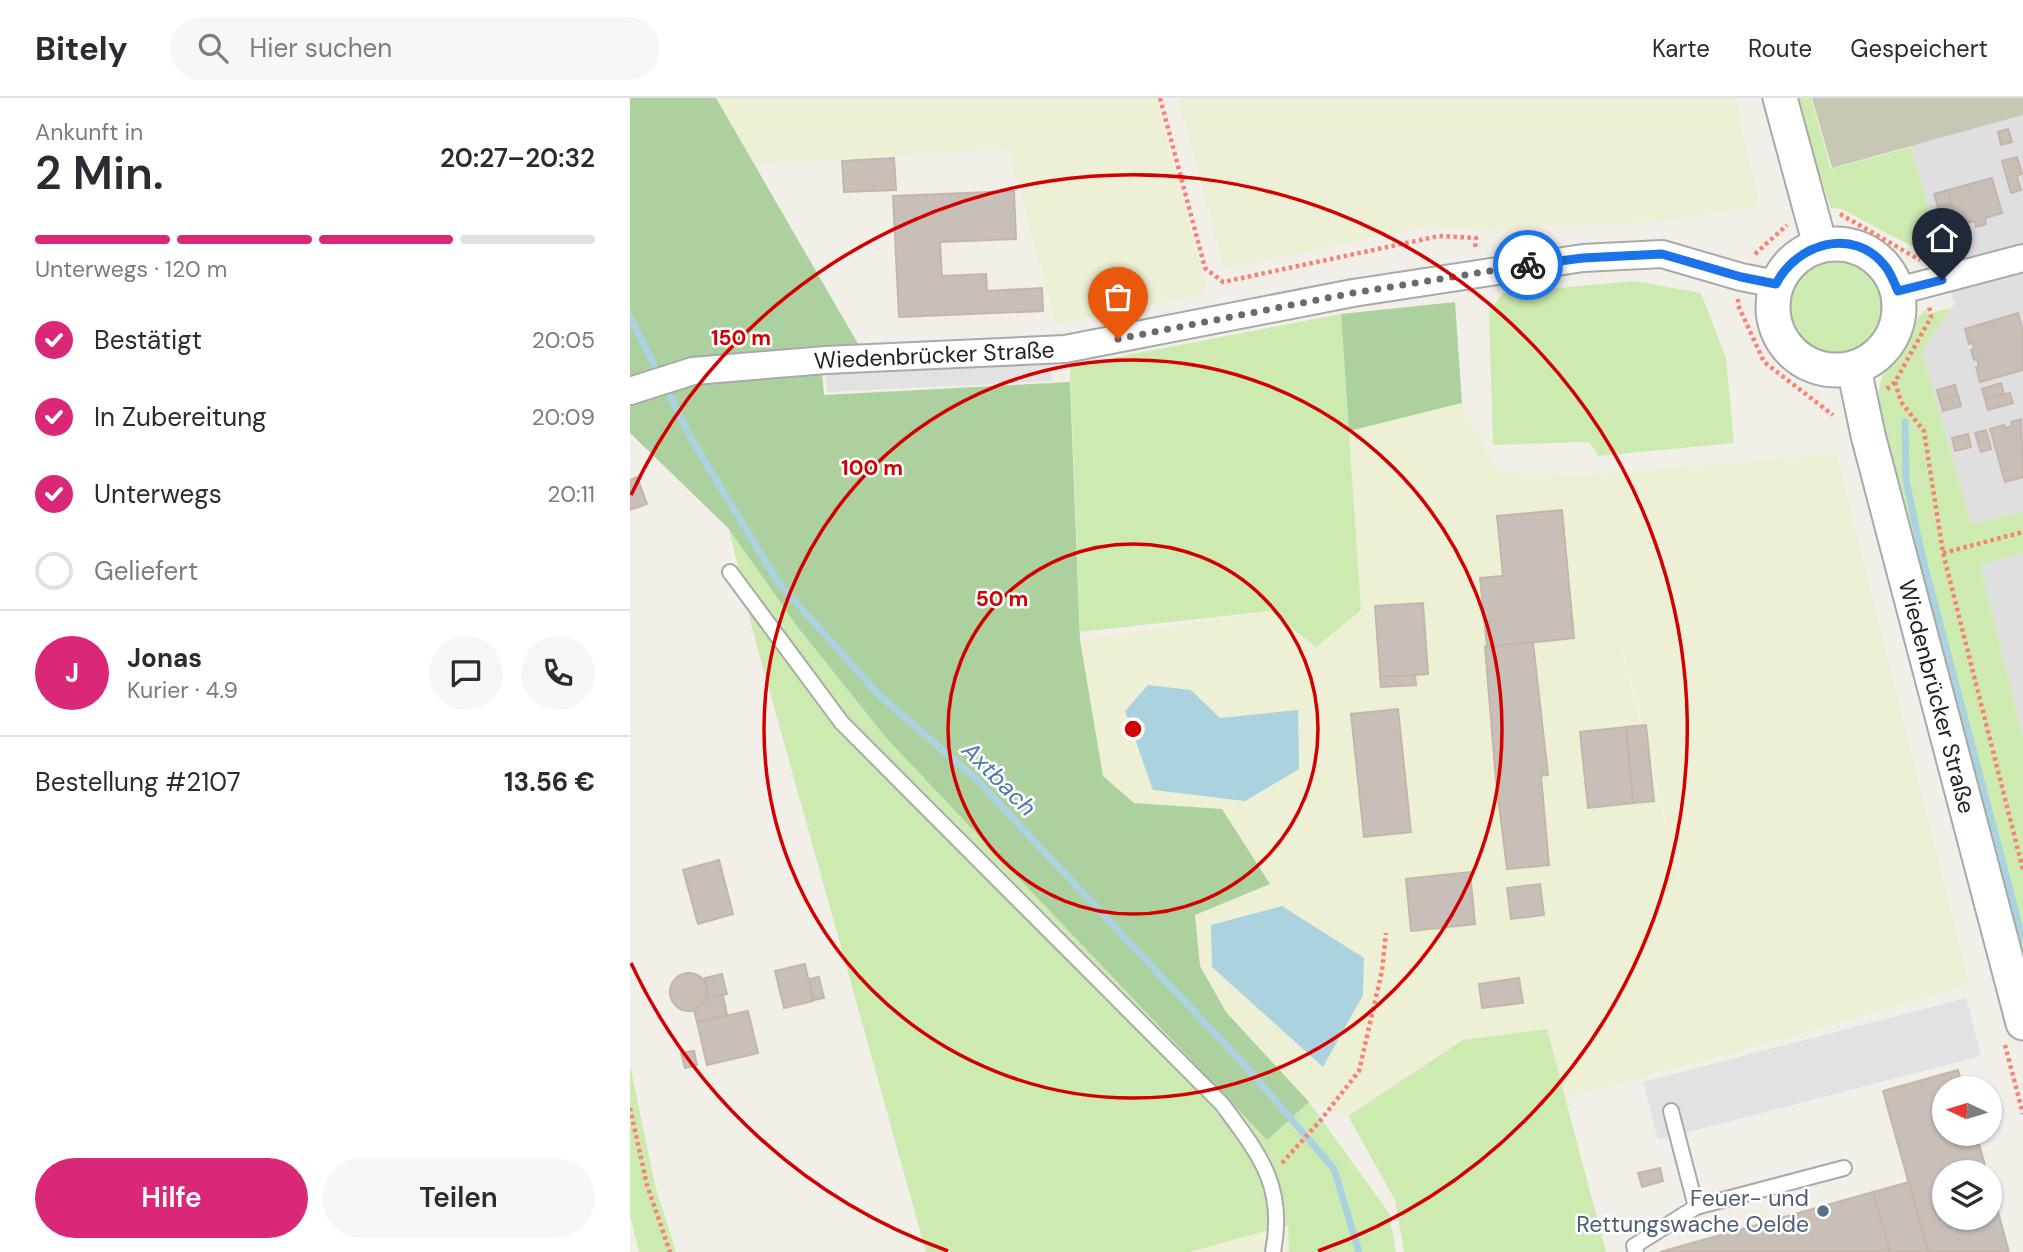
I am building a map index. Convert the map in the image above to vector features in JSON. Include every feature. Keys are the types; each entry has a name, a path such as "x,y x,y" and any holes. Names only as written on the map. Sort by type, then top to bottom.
{"street":[{"path":"1780,98 1820,245"},
{"path":"1820,245 1851,245 1868,252 1885,266 1898,291 1899,318 1888,345 1870,362 1854,369 1837,372 1817,369 1793,355 1779,337 1772,310 1776,284 1782,272 1797,256 1820,245"},
{"name":"Wiedenbrücker Straße","path":"638,388 693,371 826,360 1065,349 1353,293 1583,258 1662,254 1741,277 1776,284"},
{"path":"1898,291 2023,258"},
{"name":"Wiedenbrücker Straße","path":"1854,369 1868,435 2023,1023"}],"lane":[{"path":"730,572 842,723 1222,1104 1259,1153 1270,1177 1277,1230 1273,1252"},
{"path":"1671,1111 1696,1207"},
{"path":"1636,1252 1634,1246 1696,1207 1844,1168"}],"path":[{"path":"1160,98 1205,268 1223,282 1439,236 1476,238 1474,273"},
{"path":"1841,213 1919,258"},
{"path":"1751,257 1784,225"},
{"path":"1738,305 1764,362 1827,409"},
{"path":"1931,317 1895,382 1902,402 1924,431 1943,553 2023,870"},
{"path":"1943,553 2023,532"},
{"path":"1270,1177 1320,1121 1359,1071 1382,971 1386,933"},
{"path":"630,1108 647,1185 670,1252"}],"shaded area":[{"path":"716,98 1156,98 1208,293 1056,325 1009,149 754,164"},
{"path":"1178,98 1735,98 1760,206 1665,221 1482,230 1430,226 1224,269"},
{"path":"1812,98 2023,98 2023,115 1832,168"},
{"path":"2023,115 2023,512 1971,524 1922,351 1954,304 1911,146"},
{"path":"1051,357 1052,381 827,392 826,369"},
{"path":"1462,403 1498,472 1579,476 1836,454 1969,985 1566,1098 1547,1029 1463,1040 1348,1116 1309,1102 1226,1012 1200,966 1194,915 1270,883 1222,809 1134,803 1103,776 1080,640 1270,611 1315,647 1361,610 1349,431","holes":["1606,584 1638,707 1683,893"]},
{"path":"2023,553 2023,738 1980,564"},
{"path":"1966,998 1981,1056 1658,1140 1643,1082"},
{"path":"1288,1225 1289,1252 1189,1252"}],"green space":[{"path":"630,98 716,98 861,349 630,379"},
{"path":"1793,98 1811,98 1831,169 1911,147 1943,262 1929,266 1924,253 1842,209 1831,208"},
{"path":"1836,257 1855,261 1871,272 1882,288 1886,307 1882,326 1871,342 1855,353 1836,357 1817,353 1801,342 1790,326 1786,307 1790,288 1801,272 1817,261"},
{"path":"1635,281 1701,293 1726,358 1734,443 1598,456 1589,442 1493,445 1489,312 1503,293"},
{"path":"1455,302 1462,403 1349,431 1341,314"},
{"path":"1951,308 1922,351 1971,524 2023,512 2023,553 1980,565 2023,738 2023,984 1880,413 1879,392 1884,372 1903,346 1915,323 1926,309 1927,314"},
{"path":"1341,314 1361,610 1316,647 1270,611 1080,632 1070,366"},
{"path":"822,372 824,395 1070,382 1080,640 1103,776 1134,803 1222,809 1270,884 1195,915 1200,966 1226,1012 1309,1102 1267,1140 887,739 796,625 729,529 630,433 630,403 696,383"},
{"path":"729,529 796,625 887,739 1267,1139 1309,1102 1389,1213 1396,1252 1289,1252 1288,1225 1189,1252 926,1252 752,628"},
{"path":"1547,1029 1606,1252 1404,1252 1395,1200 1348,1116 1463,1040"},
{"path":"630,1065 655,1185 676,1252 639,1252 630,1215"}],"water":[{"path":"1148,685 1191,690 1220,718 1298,710 1299,769 1245,801 1153,790 1125,711"},
{"path":"1282,906 1364,958 1363,995 1323,1067 1212,967 1211,925"}],"building":[{"path":"2008,129 2012,142 2001,145 1998,132"},
{"path":"2017,157 2022,174 2017,176 2021,190 2011,193 2002,161"},
{"path":"894,158 896,190 844,192 842,161"},
{"path":"1992,178 2002,213 1985,218 1986,224 1976,227 1975,221 1958,225 1948,190"},
{"path":"1948,190 1951,203 1938,207 1934,194"},
{"path":"1014,191 1016,239 940,242 942,276 986,274 987,291 1042,288 1043,311 899,317 893,196"},
{"path":"1951,203 1960,231 1946,235 1938,207"},
{"path":"2018,313 2023,331 2023,370 1980,382 1976,367 1979,366 1971,350 1974,349 1973,343 1969,344 1965,329"},
{"path":"2001,383 2004,394 1985,399 1982,389"},
{"path":"1955,385 1958,395 1940,401 1937,390"},
{"path":"2010,393 2013,403 1988,410 1985,399"},
{"path":"1958,395 1961,406 1943,411 1940,401"},
{"path":"2021,419 2023,477 2005,482 1990,429 2012,426 2011,422"},
{"path":"1986,430 1991,449 1981,452 1975,433"},
{"path":"1968,434 1971,447 1955,451 1952,438"},
{"path":"637,477 647,504 630,510 630,480"},
{"path":"1562,510 1574,638 1487,647 1480,578 1503,576 1497,516"},
{"path":"1423,603 1428,674 1380,677 1375,606"},
{"path":"1533,642 1548,775 1541,776 1549,865 1507,869 1496,780 1485,647"},
{"path":"1415,675 1416,685 1381,687 1380,677"},
{"path":"1398,709 1411,832 1364,837 1351,714"},
{"path":"1646,725 1654,801 1633,803 1626,727"},
{"path":"1626,727 1633,803 1588,808 1580,732"},
{"path":"719,860 733,914 698,924 683,870"},
{"path":"1470,872 1475,924 1411,931 1406,879"},
{"path":"1540,884 1544,915 1511,919 1507,888"},
{"path":"805,964 813,1001 784,1008 775,971"},
{"path":"689,973 702,979 708,992 702,1005 689,1011 676,1005 670,992 676,979"},
{"path":"722,974 727,994 709,997 705,978"},
{"path":"819,977 824,998 814,1000 809,979"},
{"path":"1519,978 1523,1003 1482,1008 1479,984"},
{"path":"707,990 709,997 723,995 727,1015 697,1022 694,1010 706,1000"},
{"path":"748,1011 758,1053 707,1065 697,1022"},
{"path":"694,1051 697,1065 685,1068 681,1053"},
{"path":"1958,1070 1960,1076 1937,1076"},
{"path":"1932,1077 1932,1146 1979,1146 1984,1160 1932,1160 1932,1230 2002,1230 2002,1227 2009,1252 1928,1252 1883,1091"},
{"path":"1660,1168 1663,1181 1642,1187 1638,1173"},
{"path":"1909,1182 1928,1252 1890,1252 1873,1192"},
{"path":"1873,1192 1890,1252 1660,1252"}],"waterway":[{"name":"Axtbach","path":"630,317 659,375"},
{"name":"Axtbach","path":"665,386 692,440 778,582 879,695 976,779 1250,1071 1334,1169 1359,1252"},
{"path":"1905,422 1906,480 1921,552 2023,940"}],"way so far":[{"path":"1118,339 1353,293 1528,265"}],"place":[{"name":"Feuer- und Rettungswache Oelde","path":"1823,1211"}],"route":[{"path":"1528,265 1583,258 1662,254 1741,277 1776,284 1782,272 1797,256 1820,245 1851,245 1868,252 1885,266 1898,291 1942,280"}]}
